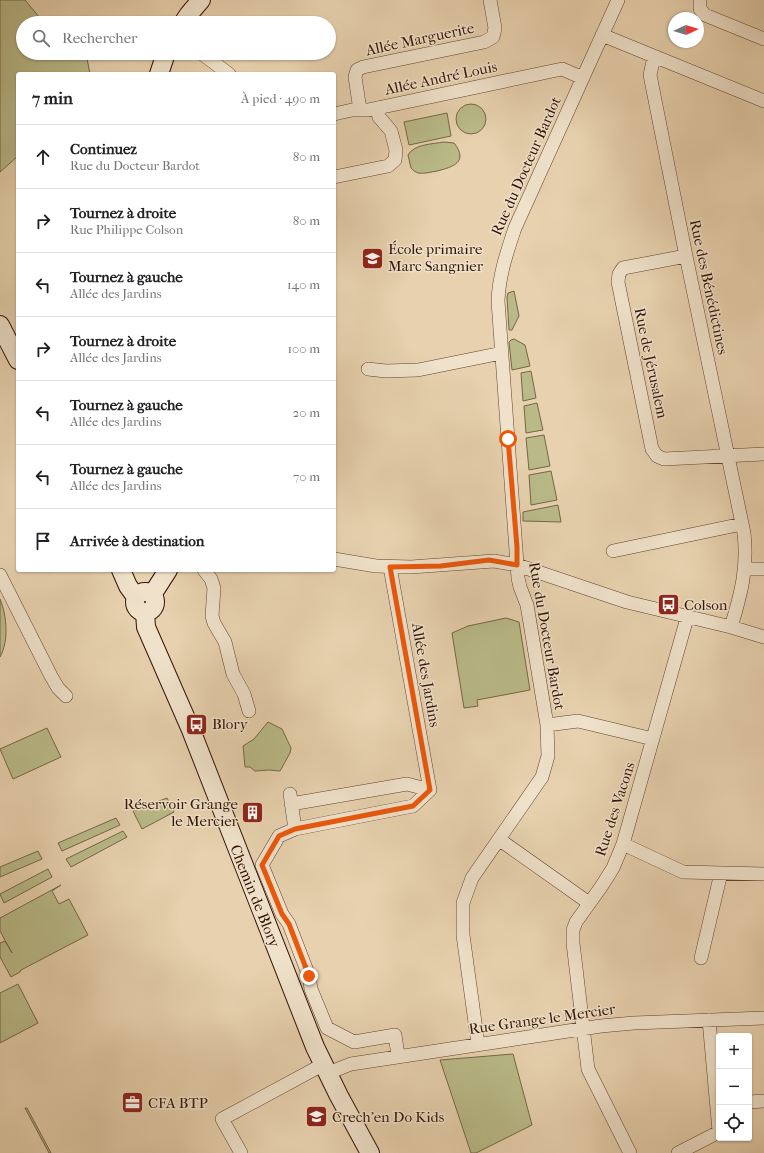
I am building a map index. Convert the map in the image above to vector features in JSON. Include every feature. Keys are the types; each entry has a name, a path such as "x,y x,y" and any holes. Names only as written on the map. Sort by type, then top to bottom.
{"street":[{"path":"188,16 201,0"},
{"name":"Allée Marguerite","path":"360,110 355,77 357,70 363,67 489,40 493,37 495,28 490,0"},
{"name":"Rue du Docteur Bardot","path":"478,1044 463,935 463,903 472,878 500,840 542,777 548,756 547,725 527,605 520,587 517,565 517,547 498,301 500,280 504,260 517,224 618,0"},
{"path":"700,0 700,9 706,15 764,39"},
{"path":"602,35 764,101"},
{"name":"Rue des Bénédictines","path":"654,57 650,75 686,256 729,456 746,548 745,569 731,627"},
{"path":"160,72 164,60"},
{"path":"210,60 226,72"},
{"name":"Allée André Louis","path":"336,177 388,166 395,160 396,150 392,131 379,116 377,108 562,69 583,78"},
{"path":"336,114 377,108"},
{"name":"Rue de Jérusalem","path":"686,256 623,268 619,274 618,282 652,449 656,456 664,459 764,454"},
{"path":"0,325 16,356"},
{"path":"368,369 386,371 418,370 502,353"},
{"path":"612,551 742,524"},
{"path":"336,559 359,564 390,567 441,566 489,560 517,565 627,602 687,618 731,627 764,637"},
{"name":"Allée des Jardins","path":"390,567 430,790"},
{"path":"745,569 764,569"},
{"name":"Chemin de Blory","path":"122,572 128,586 145,601 146,627 191,730 307,1027 352,1121 370,1153"},
{"path":"145,601 167,572"},
{"path":"206,572 211,579 214,588 212,616 214,623 225,642 233,674 244,694 249,711"},
{"path":"0,575 51,676 58,688 66,696"},
{"name":"Rue des Vacons","path":"630,1153 588,1069 573,943 573,930 576,922 613,868 623,844 687,618"},
{"path":"547,725 578,721 653,739"},
{"path":"295,829 290,799 407,784 430,790"},
{"path":"398,1056 395,1035 354,1042 327,1028 311,989 309,976 289,924 282,914 262,865 279,836 295,829 413,806 430,790"},
{"path":"500,840 589,903"},
{"path":"623,844 684,872 764,874"},
{"path":"701,958 721,873"},
{"name":"Rue Grange le Mercier","path":"241,1153 222,1119 326,1068 583,1028 634,1023 764,1018"},
{"path":"709,1020 716,1085"},
{"path":"752,1102 764,1101"},
{"path":"678,1153 716,1134"}],"green space":[{"path":"0,0 25,0 38,16 16,16 16,60 87,60 90,72 16,72 16,158 0,172"},
{"path":"471,104 482,108 486,119 482,130 471,134 460,130 456,119 460,108"},
{"path":"447,113 451,136 409,145 404,122"},
{"path":"444,142 454,143 458,149 460,155 457,163 449,168 425,173 415,172 411,168 408,155 411,151 424,145"},
{"path":"514,291 519,316 512,330 509,330 507,297 508,293"},
{"path":"514,339 525,345 530,366 512,370 509,342"},
{"path":"531,371 536,398 523,401 521,373"},
{"path":"537,403 543,430 526,433 524,406"},
{"path":"544,435 550,466 529,470 526,438"},
{"path":"551,471 557,500 531,505 529,475"},
{"path":"558,505 561,522 523,521 523,512"},
{"path":"0,599 4,613 6,636 3,651 0,657"},
{"path":"506,618 519,622 530,690 477,700 478,706 464,708 452,633 468,626"},
{"path":"268,722 282,729 291,748 290,753 280,771 255,771 250,767 245,767 243,746 254,739"},
{"path":"47,728 61,757 13,779 0,749"},
{"path":"167,798 174,812 142,829 133,811"},
{"path":"116,818 120,825 62,851 58,843"},
{"path":"123,831 127,837 71,867 66,859"},
{"path":"38,851 42,859 0,877 0,867"},
{"path":"48,869 52,877 4,903 0,894"},
{"path":"61,885 52,891 59,904 69,899 88,935 21,970 11,977 0,957 0,943 5,941 12,953 0,931 0,918"},
{"path":"18,984 38,1023 0,1043 0,993"},
{"path":"513,1054 532,1125 476,1153 471,1153 440,1060"},
{"path":"25,1108 27,1108 51,1153 49,1153"}],"place":[{"name":"École primaire Marc Sangnier","path":"373,258"},
{"name":"Colson","path":"668,605"},
{"name":"Blory","path":"196,724"},
{"name":"Réservoir Grange le Mercier","path":"253,813"},
{"name":"CFA BTP","path":"133,1103"},
{"name":"Crech'en Do Kids","path":"316,1117"}],"route":[{"path":"309,976 289,924 282,914 262,865 279,836 295,829 413,806 430,790 390,567 441,566 489,560 517,565 517,547 508,439"}]}
